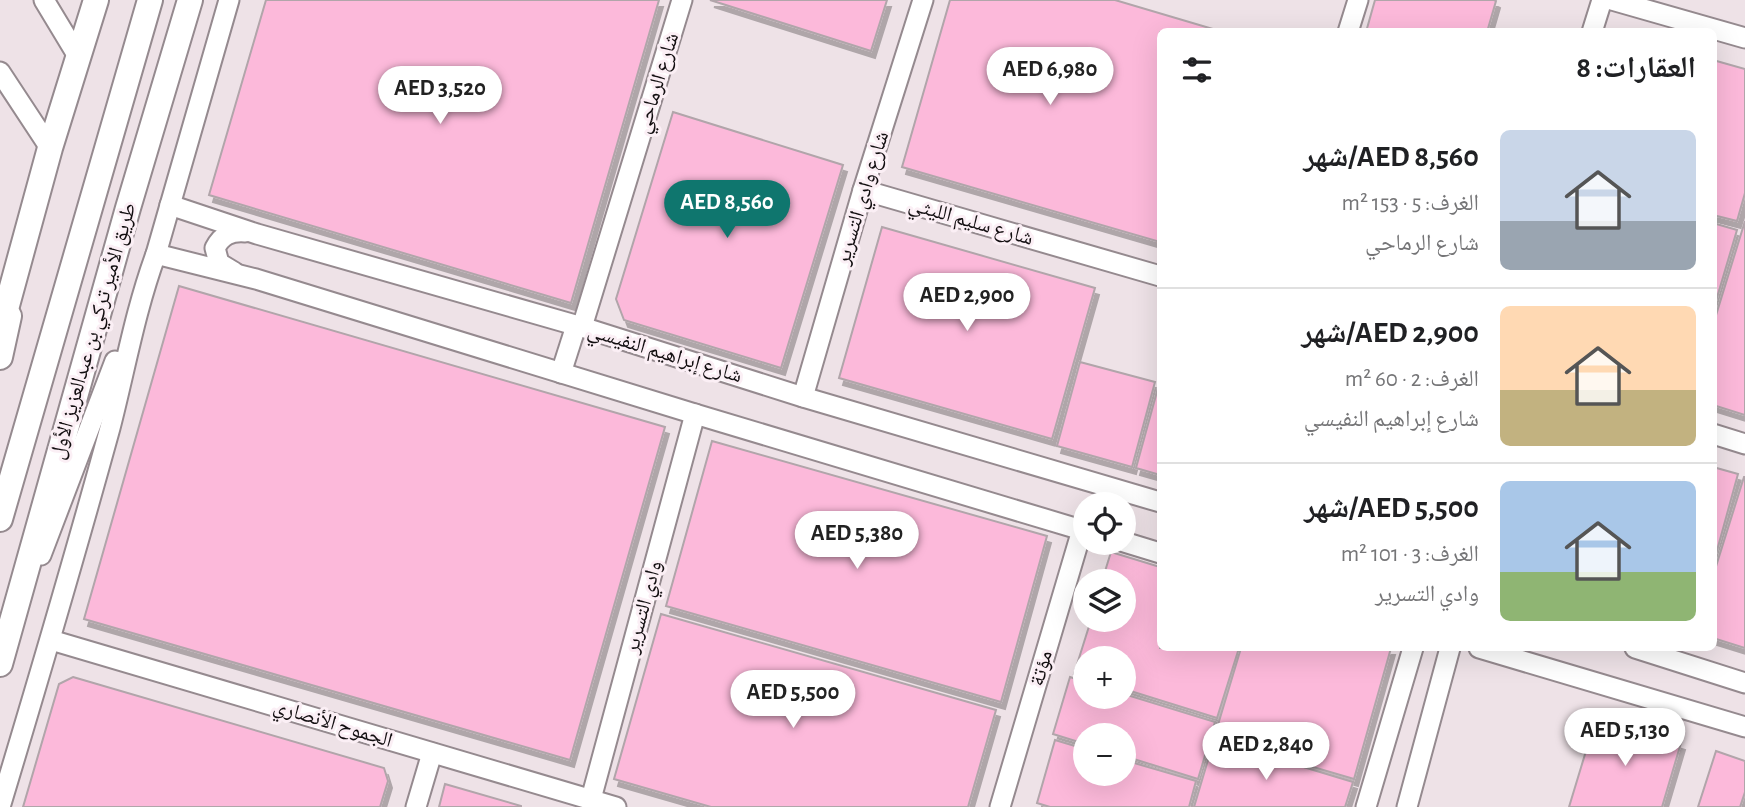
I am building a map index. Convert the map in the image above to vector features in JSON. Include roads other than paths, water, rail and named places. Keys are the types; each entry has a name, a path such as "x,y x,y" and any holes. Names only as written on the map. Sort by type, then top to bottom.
{"main road":[{"path":"0,331 50,148 96,0"},
{"name":"طريق الأمير تركي بن عبدالعزيز الأول","path":"0,519 150,0"},
{"name":"طريق الأمير تركي بن عبدالعزيز الأول","path":"2,657 128,208 190,0"},
{"path":"0,357 20,264"}],"street":[{"path":"44,0 79,58"},
{"path":"206,78 222,0"},
{"path":"2,657 156,254 229,0"},
{"name":"شارع الرماحي","path":"561,373 579,326 682,0"},
{"name":"شارع وادي التسرير","path":"803,397 863,190 923,0"},
{"path":"1349,28 1358,0"},
{"path":"1593,28 1602,0"},
{"path":"1612,0 1710,28"},
{"path":"1717,30 1745,38"},
{"path":"0,72 50,148"},
{"name":"شارع سليم الليثي","path":"863,190 1157,275"},
{"name":"شارع إبراهيم النفيسي","path":"170,205 1157,501"},
{"path":"257,233 228,233 221,237 215,248 219,263 226,269 256,279 1073,527"},
{"path":"156,254 256,279"},
{"path":"0,294 20,264"},
{"path":"0,807 51,640 111,425 142,290"},
{"name":"وادي التسرير","path":"590,800 695,414"},
{"path":"1717,435 1745,444"},
{"path":"1136,546 1157,552"},
{"name":"مؤتة","path":"1000,807 1076,555"},
{"name":"الجموح الأنصاري","path":"51,640 616,807"},
{"path":"1366,807 1412,651"},
{"path":"1407,807 1449,651"},
{"path":"1489,651 1745,727"},
{"path":"1644,651 1745,683"},
{"path":"416,807 432,753"}]}
